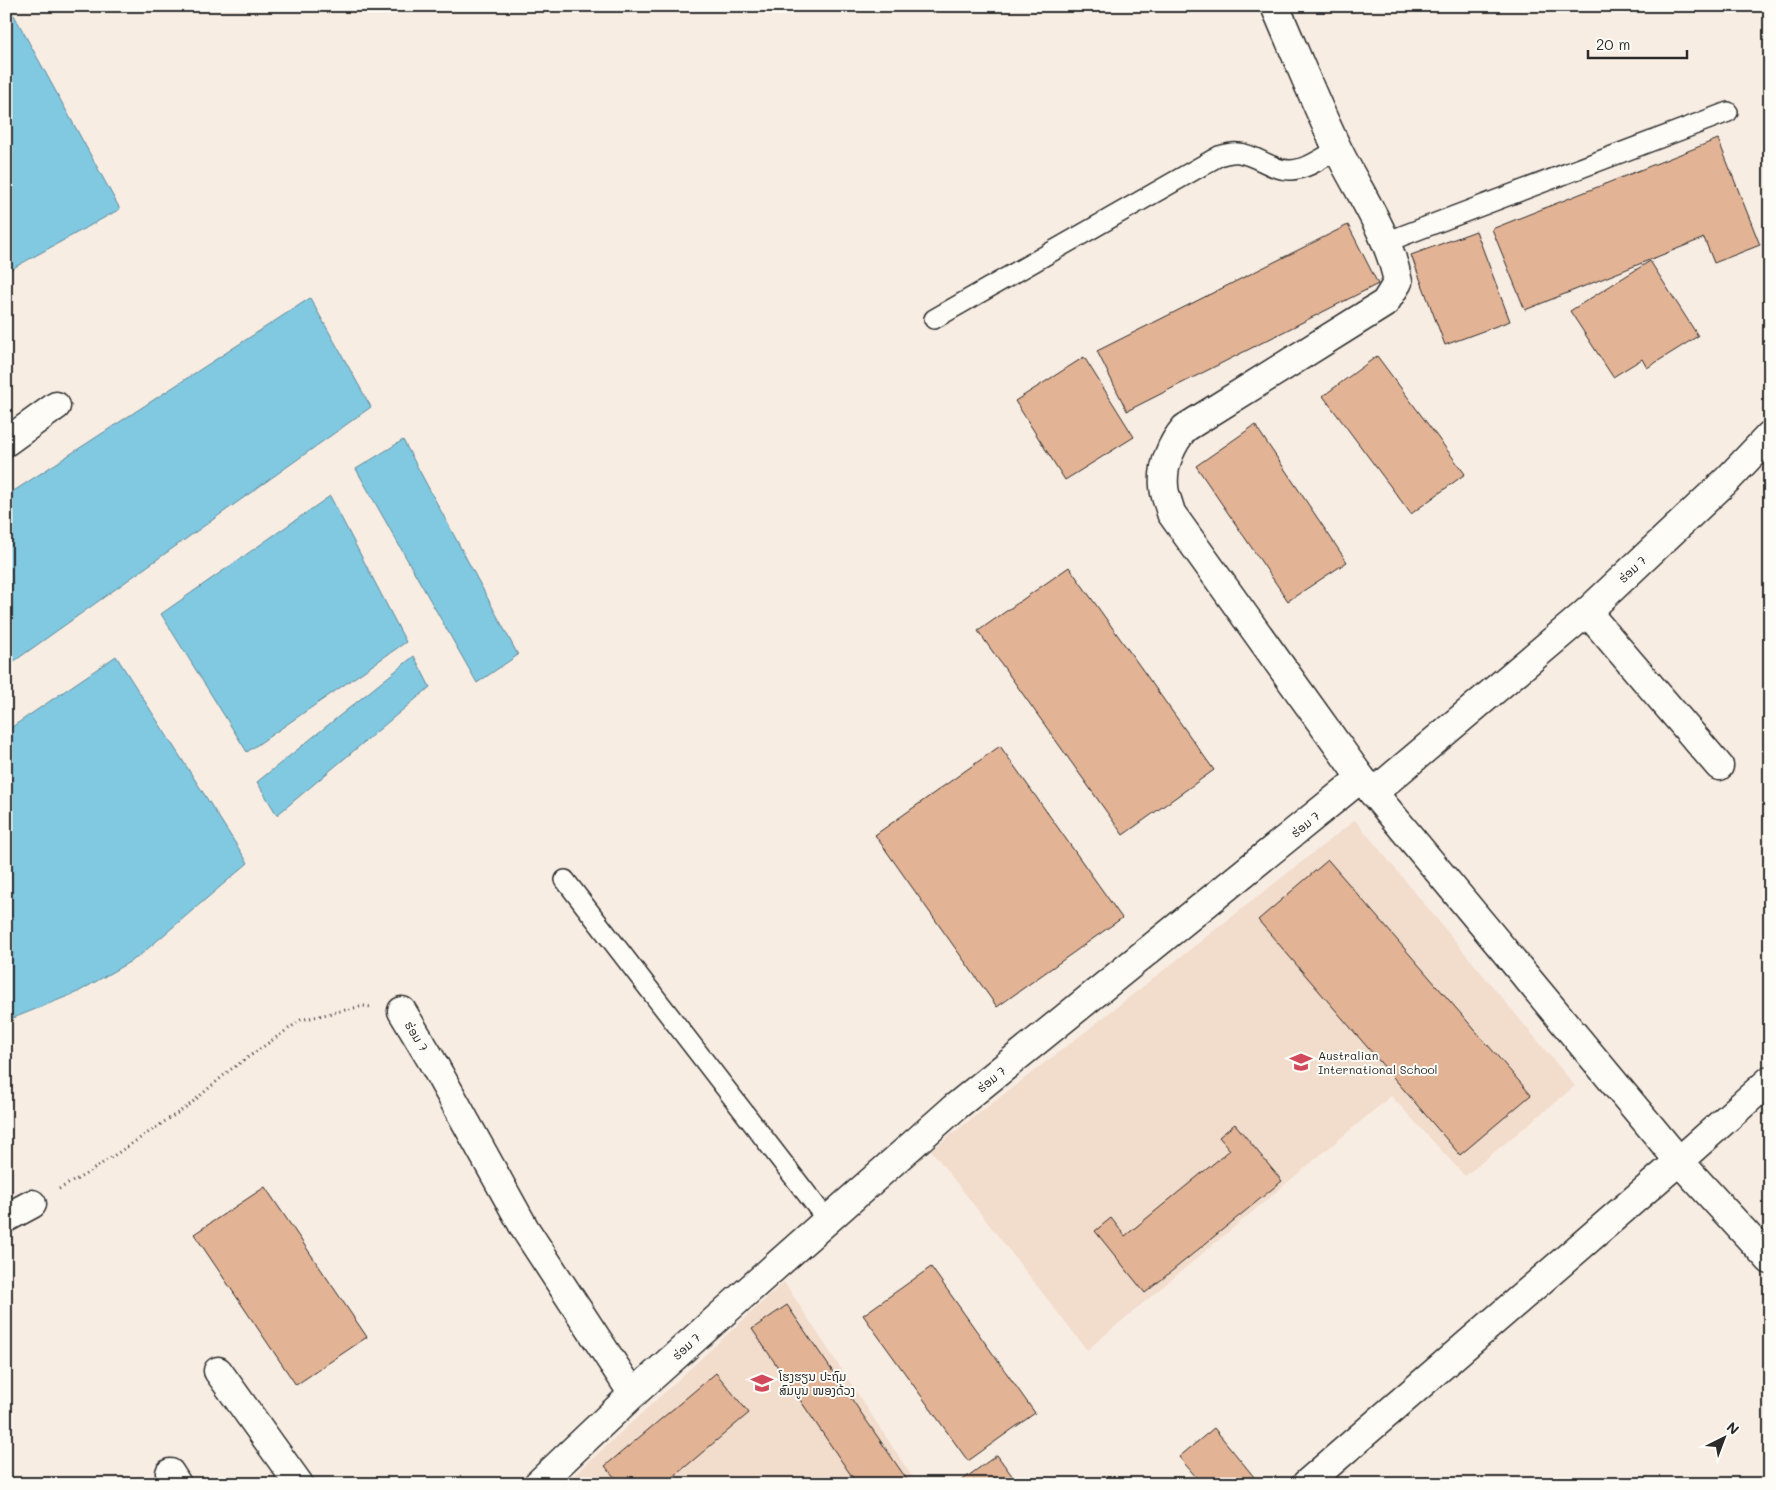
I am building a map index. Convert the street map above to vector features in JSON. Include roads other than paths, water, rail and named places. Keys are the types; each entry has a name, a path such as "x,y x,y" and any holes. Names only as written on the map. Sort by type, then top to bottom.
{"street":[{"path":"1275,6 1338,149 1386,242 1394,261 1398,282 1385,303 1185,428 1175,439 1167,459 1164,486 1171,512 1367,786 1679,1161 1770,1260"},
{"path":"6,442 56,406"},
{"name":"ຮ່ອມ 7","path":"538,1484 633,1394 954,1108 1587,612 1729,478 1770,435"},
{"path":"1587,612 1719,766"},
{"name":"ຮ່ອມ 7","path":"402,1011 432,1061 525,1229 633,1394"},
{"path":"1306,1484 1770,1080"},
{"path":"6,1218 32,1204"},
{"path":"218,1371 299,1484"}],"lane":[{"path":"1386,242 1728,112"},
{"path":"934,319 1219,156 1237,152 1254,157 1273,166 1290,170 1308,166 1338,149"},
{"path":"565,880 827,1220"}],"water":[{"path":"14,15 120,209 6,272 6,20"},
{"path":"310,298 371,407 6,667 6,496"},
{"path":"403,440 518,655 477,683 356,469"},
{"path":"330,496 406,642 247,752 161,614"},
{"path":"116,656 248,863 138,957 78,992 6,1021 6,731"},
{"path":"414,656 430,687 277,815 257,782"}],"place":[{"name":"Australian International School","path":"1301,1062"},
{"name":"ໂຮງຮຽນ ປະຖົມ ສົມບູນ ໜອງດ້ວງ","path":"762,1383"}]}
